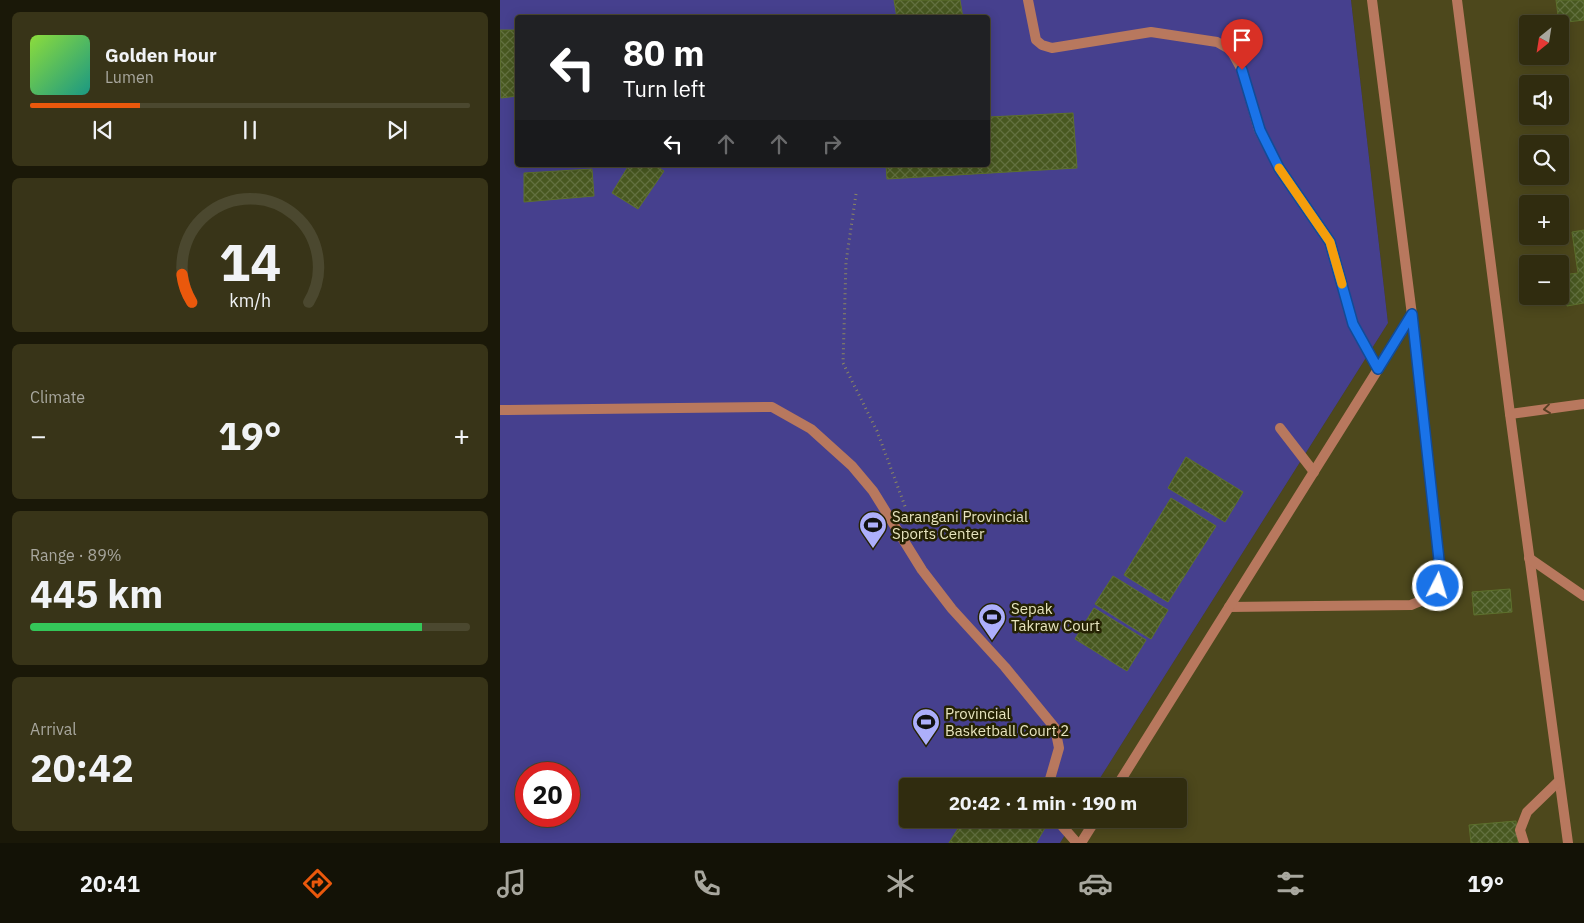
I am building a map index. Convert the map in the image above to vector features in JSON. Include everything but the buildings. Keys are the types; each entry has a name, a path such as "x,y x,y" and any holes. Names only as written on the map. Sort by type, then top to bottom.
{"lane":[{"path":"1028,0 1036,40 1042,45 1052,48 1151,32 1217,42 1231,50 1242,70 1260,130 1267,145 1279,168 1330,242 1353,324 1378,369"},
{"path":"1229,607 1411,606 1429,598 1438,586 1440,569 1412,314 1372,0"},
{"path":"1457,0 1568,843"},
{"path":"1122,778 1412,314"},
{"path":"1510,414 1584,404"},
{"path":"500,410 772,407 811,429 837,451 862,478 910,548 922,570 952,609 1005,666 1054,728 1058,748 1050,778"},
{"path":"1280,428 1314,472"},
{"path":"1529,558 1584,596"},
{"path":"1524,843 1520,830 1527,812 1559,781"},
{"path":"1065,828 1079,843 1090,828"}],"path":[{"path":"856,194 846,262 843,363 876,430 907,513"}],"shaded area":[{"name":"Sarangani Provincial Sports Center","path":"500,0 1351,0 1388,323 1100,778 899,778 899,828 1069,828 1060,843 500,843"},
{"path":"1351,0 1584,0 1584,843 1060,843 1069,828 1187,828 1187,778 1100,778 1388,323"}],"slow traffic":[{"path":"1279,168 1330,242 1342,284"}],"place":[{"name":"Sarangani Provincial Sports Center","path":"873,549"},
{"name":"Sepak Takraw Court","path":"992,641"},
{"name":"Provincial Basketball Court 2","path":"926,746"}],"route":[{"path":"1242,70 1260,130 1279,168 1330,242 1353,324 1378,369 1412,314 1440,569 1438,586"}]}
